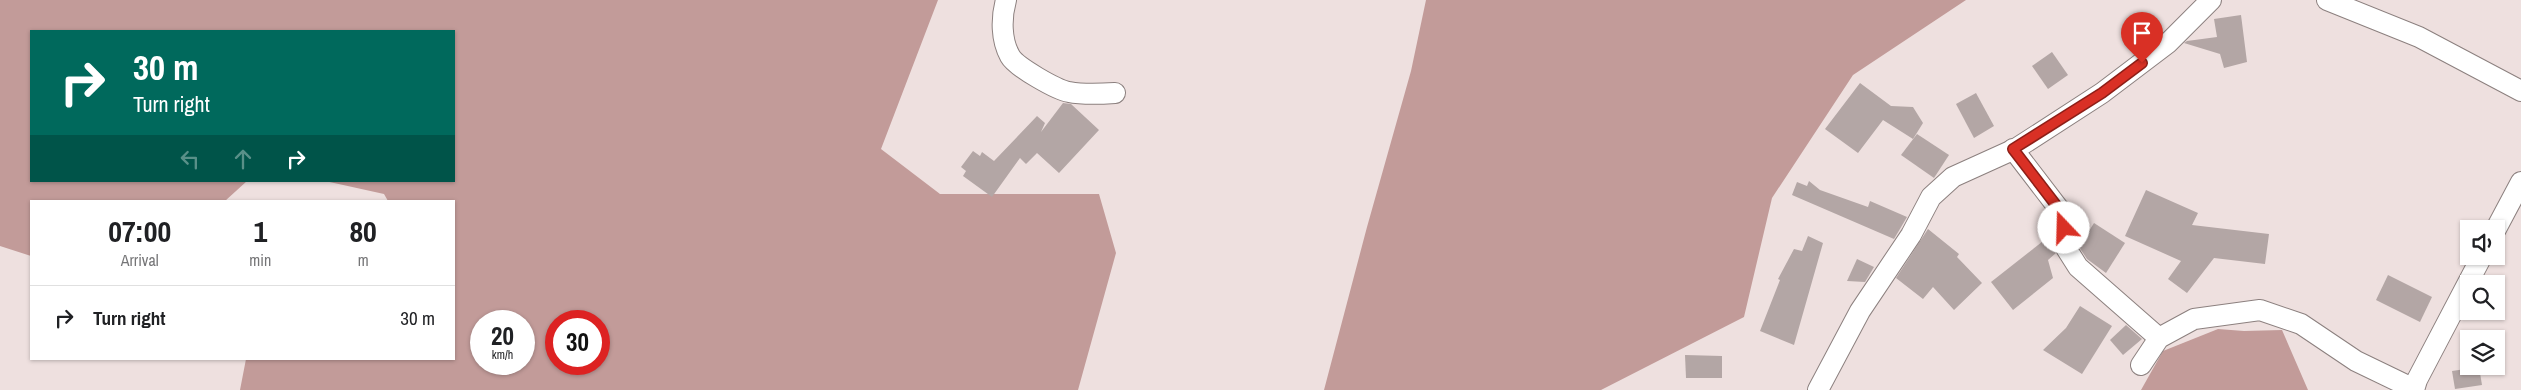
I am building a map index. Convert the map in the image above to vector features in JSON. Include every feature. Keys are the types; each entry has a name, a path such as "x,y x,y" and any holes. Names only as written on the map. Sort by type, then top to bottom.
{"street":[{"path":"1006,0 1002,14 1004,40 1011,58 1032,74 1067,92 1096,95 1115,93"},
{"path":"1818,390 1860,311 1911,235 1931,197 1953,177 2013,149 2110,87 2168,43 2201,7 2211,0"},
{"path":"2328,0 2419,37 2521,90"},
{"path":"2013,149 2059,209 2066,248 2078,267 2159,338"},
{"path":"2501,220 2521,182"},
{"path":"2141,365 2159,338 2194,319 2260,310 2300,324 2356,361 2414,390 2417,380 2477,265"}],"shaded area":[{"path":"0,0 938,0 881,149 940,194 1099,194 1116,253 1078,390 240,390 246,360 455,360 455,200 387,200 384,194 330,182 455,182 455,30 30,30 30,182 246,182 226,200 30,200 30,256 0,246"},
{"path":"1426,0 1966,0 1853,75 1772,198 1744,317 1601,390 1324,390 1411,71"},
{"path":"2218,329 2244,331 2282,330 2308,390 2141,390 2163,351"}],"building":[{"path":"2241,15 2247,62 2224,68 2220,54 2184,43 2217,37 2214,19"},
{"path":"2052,52 2068,75 2048,89 2032,66"},
{"path":"1860,83 1891,106 1913,107 1923,123 1913,139 1883,120 1858,153 1825,129"},
{"path":"1976,93 1994,126 1974,138 1956,104"},
{"path":"1063,103 1071,104 1099,130 1059,173 1037,153 1026,164 1020,158 992,197 963,176 966,171 961,167 973,151 980,156 982,152 994,161 1037,116 1045,123 1041,132"},
{"path":"1917,134 1949,155 1934,178 1901,155"},
{"path":"1809,181 1820,190 1868,207 1870,201 1907,217 1894,239 1792,195 1797,182 1807,186"},
{"path":"2146,190 2198,213 2192,225 2269,234 2265,264 2214,258 2187,293 2168,279 2181,261 2125,236"},
{"path":"2094,223 2125,243 2106,273 2087,259 2079,247"},
{"path":"1928,229 1959,254 1957,257 1982,283 1954,310 1933,287 1923,299 1896,278"},
{"path":"1808,236 1823,243 1794,345 1760,331 1780,280 1778,279 1794,249 1802,251"},
{"path":"2047,238 2054,246 2056,253 2048,260 2053,278 2013,310 1991,282"},
{"path":"1857,259 1874,267 1865,282 1847,281"},
{"path":"2388,275 2432,297 2420,322 2376,300"},
{"path":"2080,306 2112,326 2082,374 2043,350 2066,328"},
{"path":"2126,325 2142,339 2123,355 2110,340"},
{"path":"1685,355 1722,356 1722,378 1686,378"},
{"path":"2460,370 2460,375 2480,375 2482,385 2455,389 2452,371"}],"route":[{"path":"2064,228 2059,209 2013,149 2102,93 2142,63"}]}
